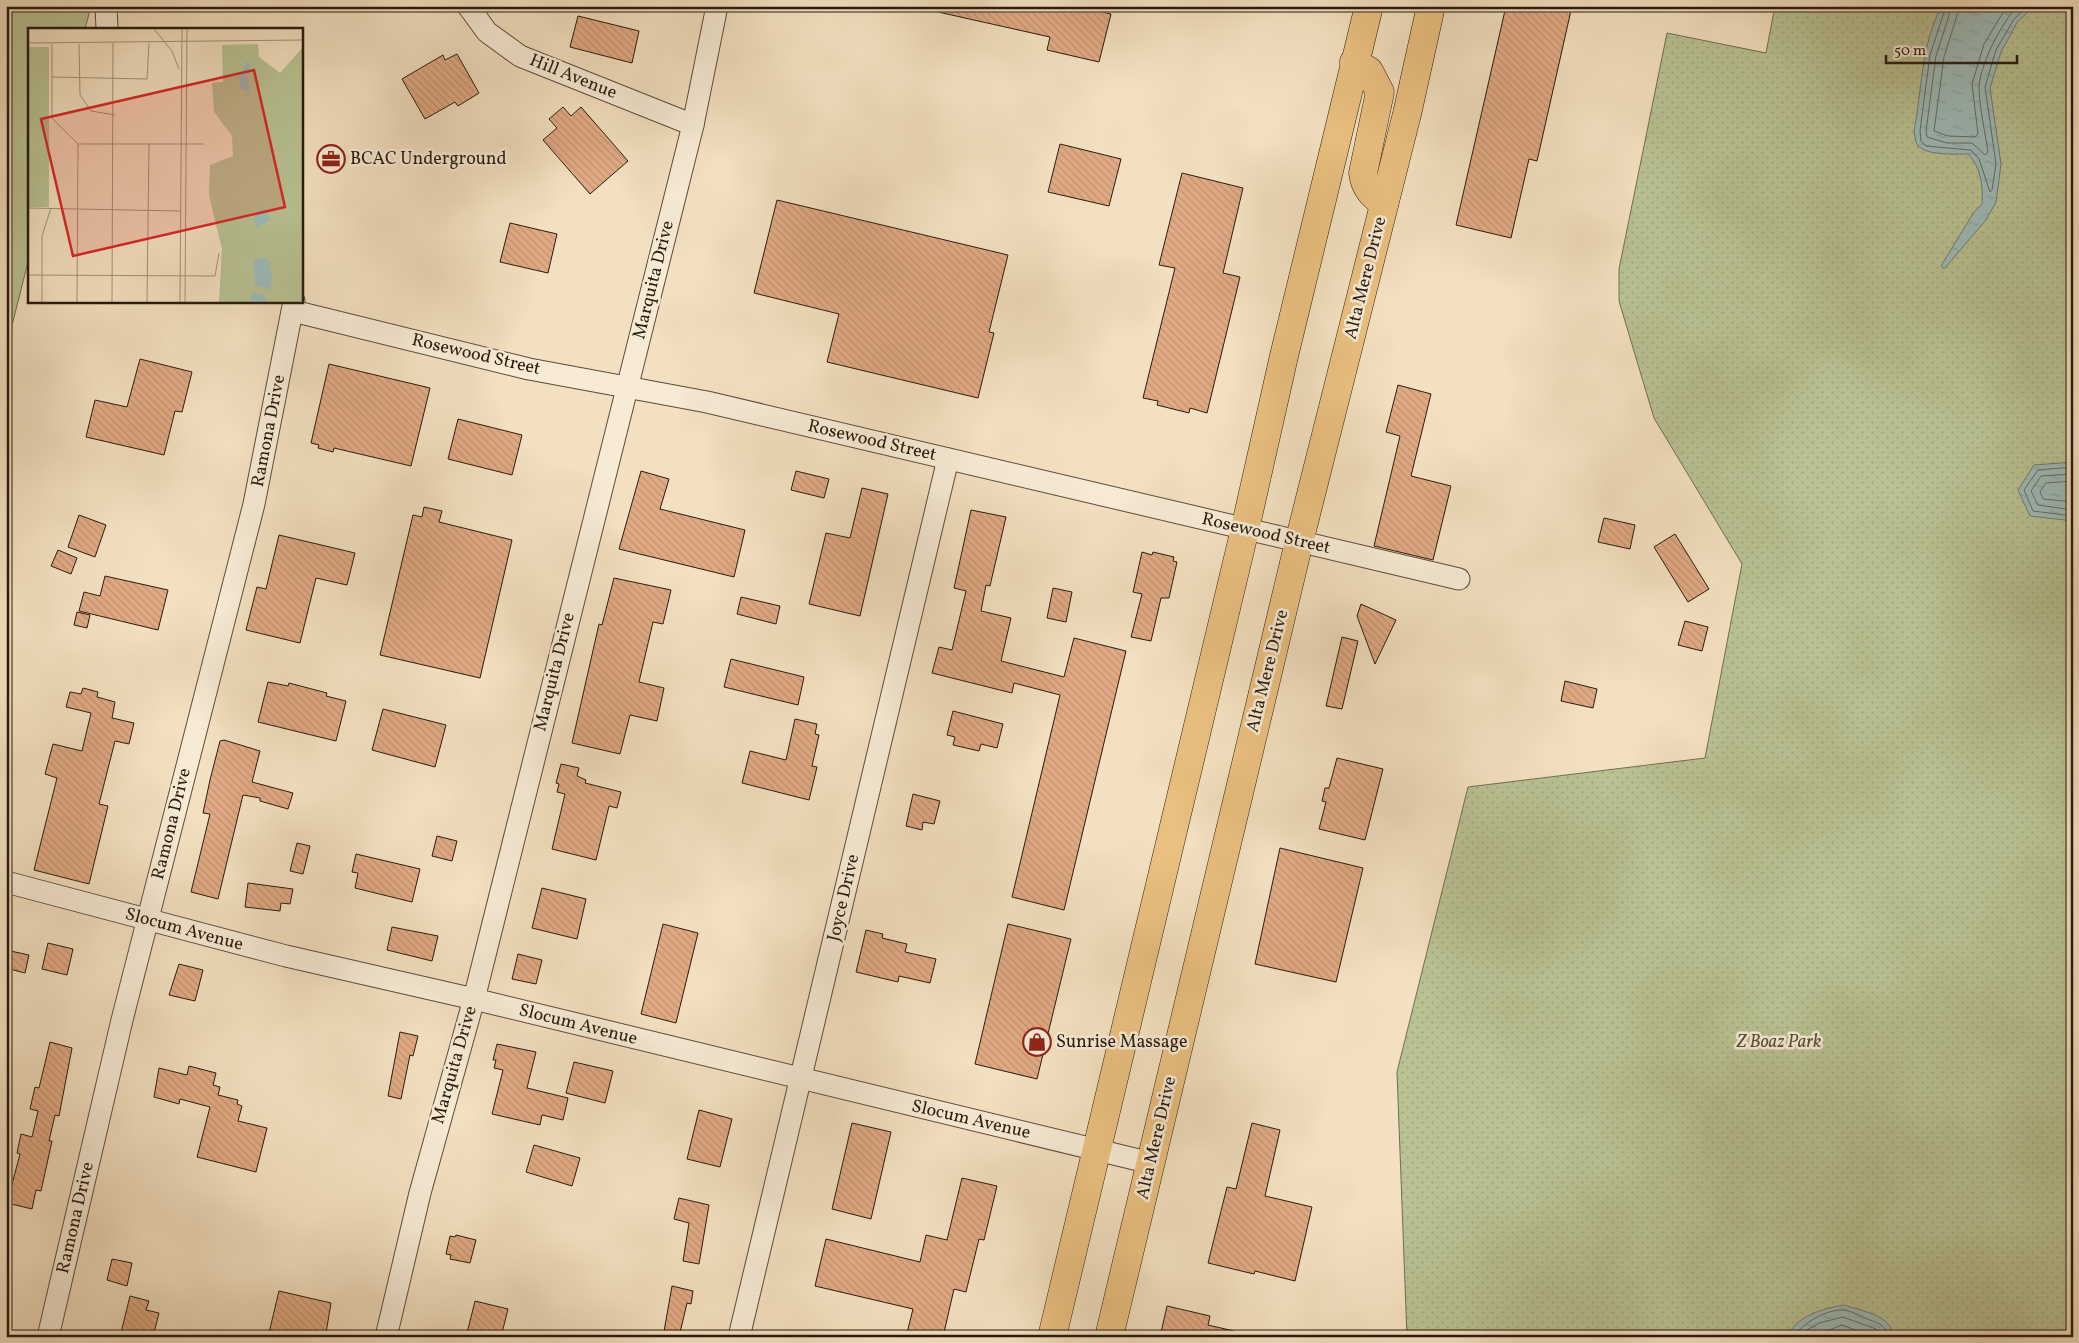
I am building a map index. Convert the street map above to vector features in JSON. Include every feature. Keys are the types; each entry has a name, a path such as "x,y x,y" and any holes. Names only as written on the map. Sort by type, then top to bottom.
{"main road":[{"path":"1052,1337 1245,529 1354,62 1369,6"},
{"name":"Alta Mere Drive","path":"1109,1337 1299,542 1384,204 1431,6"},
{"path":"1354,62 1369,71 1380,92 1363,173 1365,185 1373,196 1384,204"}],"street":[{"path":"106,6 107,28"},
{"name":"Hill Avenue","path":"468,6 487,32 520,56 692,125"},
{"name":"Marquita Drive","path":"386,1337 420,1193 474,999 627,387 692,125 717,6"},
{"name":"Rosewood Street","path":"294,306 529,369 716,404 1458,580"},
{"name":"Ramona Drive","path":"48,1337 122,1020 254,504 294,306"},
{"name":"Joyce Drive","path":"739,1337 948,459"},
{"name":"Slocum Avenue","path":"6,882 286,956 474,999 801,1080 1151,1163"}],"green space":[{"path":"6,6 91,6 85,28 28,28 28,262 6,349"},
{"name":"Z Boaz Park","path":"1775,6 2073,6 2073,1337 1407,1337 1397,1072 1468,787 1705,758 1742,564 1654,418 1619,301 1619,269 1667,33 1766,53"}],"water":[{"path":"1942,6 2035,6 2018,21 2001,52 1990,88 2001,164 1996,202 1986,220 1944,269 1941,266 1974,212 1982,204 1982,197 1978,171 1968,154 1940,154 1926,151 1920,148 1915,140 1914,131 1926,51 1935,20"},
{"path":"2073,462 2073,521 2030,516 2018,490 2034,465"},
{"path":"1844,1305 1882,1319 1892,1330 1893,1337 1787,1337 1797,1324 1811,1314"}],"building":[{"path":"939,6 1099,6 1098,11 1111,14 1099,62 1047,50 1050,37 938,12"},
{"path":"1506,6 1572,6 1537,161 1529,159 1511,238 1456,225"},
{"path":"578,16 639,31 632,63 570,47"},
{"path":"457,54 479,93 458,106 455,102 425,119 402,79 443,55 445,60"},
{"path":"563,107 571,116 581,107 628,161 590,194 543,140 557,128 549,119"},
{"path":"1060,144 1121,159 1109,206 1048,192"},
{"path":"1182,173 1243,188 1223,273 1240,277 1207,413 1190,408 1189,413 1157,405 1158,401 1143,398 1175,268 1159,265"},
{"path":"777,200 1008,255 989,332 994,333 978,398 827,362 839,314 754,293"},
{"path":"510,223 557,234 548,273 500,262"},
{"path":"140,359 192,372 182,412 175,411 164,455 86,437 95,400 127,407"},
{"path":"329,364 430,388 411,466 334,448 333,452 318,448 319,445 311,443"},
{"path":"1398,385 1431,394 1411,476 1451,486 1433,560 1374,546 1400,436 1386,432"},
{"path":"458,419 522,435 512,475 448,459"},
{"path":"641,471 669,479 660,509 745,530 734,577 619,549"},
{"path":"796,471 829,479 824,498 791,490"},
{"path":"862,488 888,494 860,616 809,604 826,533 850,538"},
{"path":"424,507 442,511 439,522 512,540 480,678 380,655 413,515 422,517"},
{"path":"971,510 1006,517 990,586 986,585 981,611 1011,618 1001,661 1064,677 1074,638 1126,651 1064,910 1012,897 1060,695 1014,683 1012,693 932,673 939,647 952,650 966,591 954,588"},
{"path":"79,515 106,525 95,557 68,547"},
{"path":"1604,518 1635,525 1630,549 1598,542"},
{"path":"1675,534 1709,589 1688,602 1654,547"},
{"path":"279,535 355,553 347,585 316,578 300,643 246,630 257,587 266,589"},
{"path":"58,550 77,558 71,574 51,566"},
{"path":"1142,552 1152,555 1153,552 1174,557 1173,561 1177,562 1169,598 1161,598 1151,641 1131,637 1142,594 1133,592"},
{"path":"105,576 168,590 158,630 79,611 84,592 100,596"},
{"path":"614,578 671,590 663,624 653,622 639,682 664,688 657,721 630,715 620,754 572,743 599,624 602,625"},
{"path":"1053,588 1072,592 1066,622 1047,618"},
{"path":"741,597 780,606 776,624 737,614"},
{"path":"1361,604 1396,620 1375,664 1357,616"},
{"path":"77,612 90,615 87,628 74,625"},
{"path":"1685,621 1708,627 1702,651 1678,645"},
{"path":"1342,637 1358,641 1342,709 1326,706"},
{"path":"731,659 804,677 798,705 724,687"},
{"path":"1565,681 1597,689 1593,708 1561,701"},
{"path":"268,682 288,686 289,683 327,693 326,696 346,701 336,741 258,722"},
{"path":"83,688 98,692 97,697 115,702 112,718 134,723 129,744 115,741 99,804 108,806 89,884 34,870 57,778 45,774 53,744 82,751 91,713 66,707 70,692 81,694"},
{"path":"383,709 446,725 435,767 372,750"},
{"path":"953,711 1003,724 997,748 981,744 979,751 953,745 955,737 947,735"},
{"path":"795,719 817,724 815,734 819,735 812,766 817,767 809,800 742,783 750,751 786,760"},
{"path":"224,740 260,751 252,782 293,793 288,809 260,801 260,798 243,795 218,899 191,892 210,814 203,813 210,780 220,741"},
{"path":"1337,758 1383,769 1365,840 1319,829 1326,802 1322,801 1325,788 1329,788"},
{"path":"561,764 579,768 577,776 586,780 585,783 621,792 617,808 609,806 596,860 552,849 565,794 557,792 559,784 556,783"},
{"path":"913,794 940,801 934,824 923,822 922,830 906,826"},
{"path":"437,836 457,841 452,861 432,856"},
{"path":"297,843 310,846 303,874 290,871"},
{"path":"1280,848 1363,868 1336,982 1255,964"},
{"path":"356,854 420,869 412,902 355,888 358,873 352,872"},
{"path":"248,883 293,889 290,904 281,903 280,911 245,907"},
{"path":"542,888 586,899 577,939 532,928"},
{"path":"663,924 698,933 676,1023 641,1014"},
{"path":"1008,924 1071,939 1037,1079 975,1064"},
{"path":"392,927 438,936 432,961 387,950"},
{"path":"866,930 883,934 882,938 907,944 905,952 936,959 930,983 899,976 898,982 856,972"},
{"path":"48,943 73,949 67,975 42,969"},
{"path":"6,950 29,955 25,973 6,968"},
{"path":"518,954 542,960 536,984 512,979"},
{"path":"179,964 203,970 195,1001 169,995"},
{"path":"400,1032 418,1036 413,1056 410,1055 401,1099 388,1096"},
{"path":"50,1042 72,1048 59,1116 55,1115 49,1141 52,1141 41,1191 36,1190 32,1209 7,1203 20,1154 17,1153 21,1134 32,1137 38,1111 30,1109 35,1087 39,1088"},
{"path":"497,1044 536,1052 527,1088 568,1098 563,1120 542,1115 540,1125 492,1114 503,1070 494,1068 496,1060 493,1060"},
{"path":"574,1062 613,1071 605,1103 566,1093"},
{"path":"189,1066 216,1073 213,1085 220,1087 218,1095 238,1100 237,1104 242,1106 238,1121 267,1128 256,1172 197,1157 210,1107 180,1099 179,1104 154,1097 159,1068 187,1075"},
{"path":"699,1110 732,1119 720,1167 687,1159"},
{"path":"852,1123 891,1132 871,1219 832,1209"},
{"path":"1252,1123 1280,1130 1265,1196 1312,1207 1295,1281 1255,1271 1254,1274 1208,1263 1227,1187 1236,1189"},
{"path":"534,1145 580,1158 572,1186 526,1172"},
{"path":"962,1178 997,1186 984,1240 979,1239 966,1292 954,1289 943,1337 906,1337 913,1309 815,1286 826,1239 920,1262 926,1235 947,1240"},
{"path":"679,1198 709,1205 699,1264 683,1261 689,1223 674,1219"},
{"path":"456,1235 476,1240 470,1263 450,1259 451,1255 446,1254 450,1236 455,1237"},
{"path":"112,1259 132,1263 127,1286 107,1280"},
{"path":"672,1286 693,1291 691,1304 687,1303 679,1337 663,1337"},
{"path":"279,1291 331,1303 326,1333 322,1332 321,1337 268,1337"},
{"path":"130,1296 149,1301 146,1310 159,1313 153,1337 120,1337"},
{"path":"475,1301 508,1309 501,1337 466,1337"},
{"path":"1167,1306 1210,1316 1208,1325 1234,1331 1233,1337 1160,1337"}],"place":[{"name":"BCAC Underground","path":"331,159"},
{"name":"Sunrise Massage","path":"1037,1042"}]}
